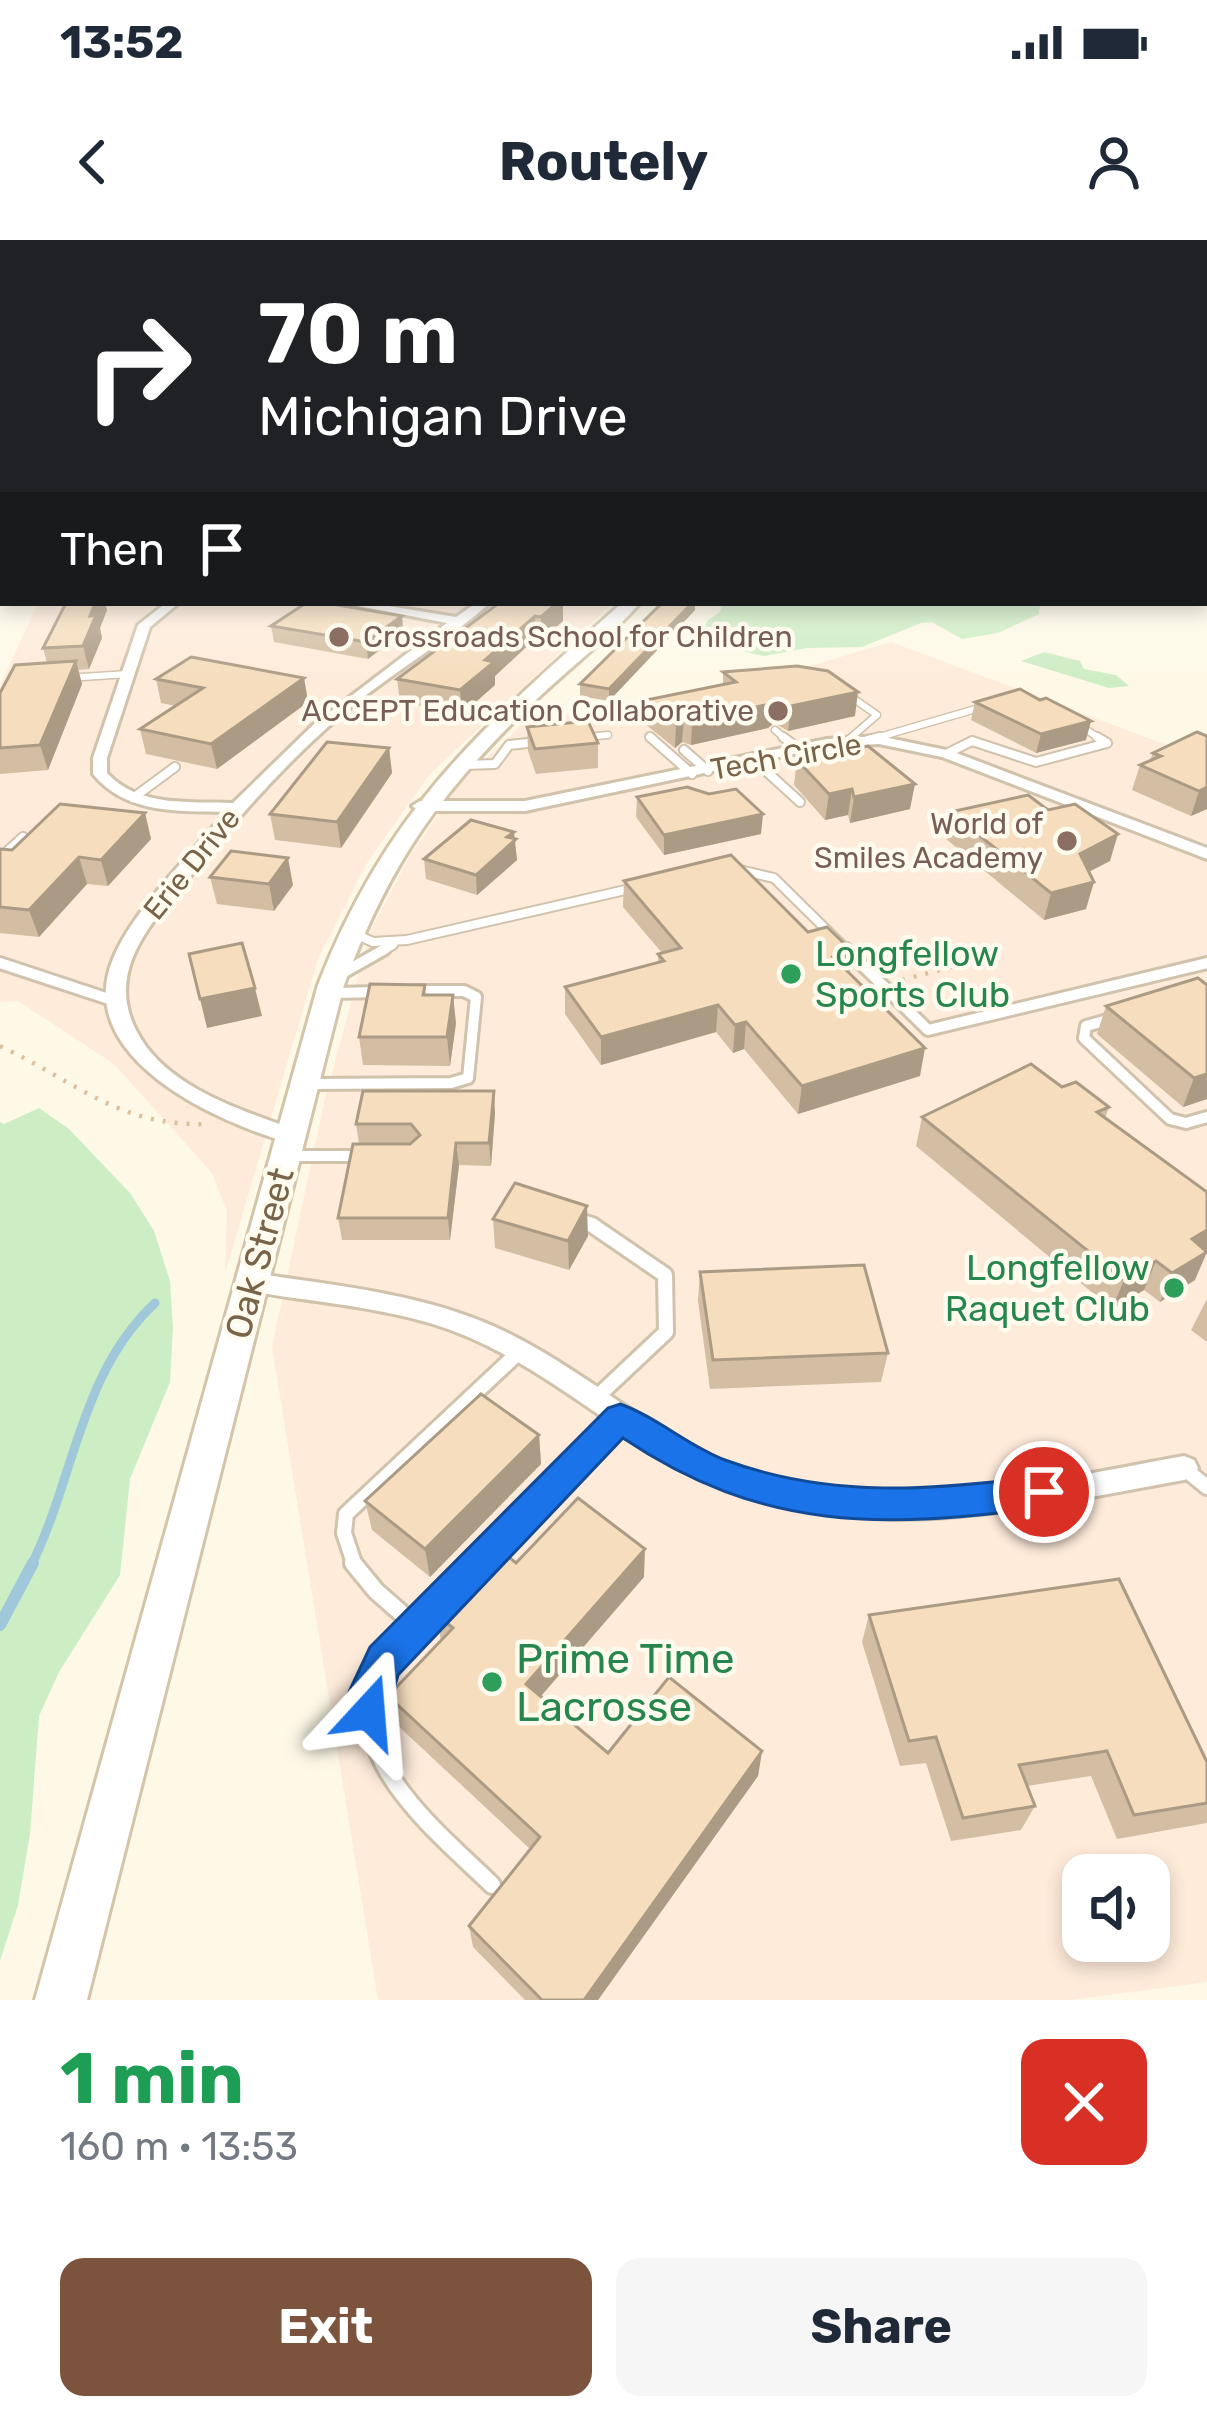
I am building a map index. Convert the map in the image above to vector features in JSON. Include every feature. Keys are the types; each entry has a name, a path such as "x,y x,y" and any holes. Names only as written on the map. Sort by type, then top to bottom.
{"main road":[{"name":"Oak Street","path":"61,2000 304,1084 351,926 420,806 454,765 629,606"}],"street":[{"path":"168,606 144,626 99,768 109,786 133,798 237,808"},
{"path":"367,606 458,621"},
{"name":"Erie Drive","path":"115,1001 117,967 138,930 237,808 305,741 480,606"},
{"name":"Tech Circle","path":"420,806 509,808 799,749 868,740 946,754 1205,851"},
{"path":"115,1001 126,1031 156,1067 202,1100 247,1119 288,1146"},
{"path":"252,1282 429,1314 478,1330 520,1351 673,1453 761,1490 834,1504 943,1505 1184,1468"}],"lane":[{"path":"60,678 128,674"},
{"path":"838,688 878,715 848,735 848,741"},
{"path":"868,740 996,704"},
{"path":"946,754 972,741 1038,762 1107,742 1070,719"},
{"path":"775,730 799,749"},
{"path":"568,739 608,735"},
{"path":"650,736 700,772"},
{"path":"454,765 495,764 508,745 548,741"},
{"path":"684,750 700,772"},
{"path":"754,760 800,802"},
{"path":"133,798 175,767"},
{"path":"0,858 22,837"},
{"path":"713,872 751,869 774,878 928,1030 1207,963"},
{"path":"351,926 360,938 374,942 407,940 646,886"},
{"path":"330,989 369,956 407,940"},
{"path":"0,963 115,1001"},
{"path":"304,1084 451,1083 471,1073 477,1001 473,993 330,989"},
{"path":"1128,1014 1086,1026 1084,1038 1170,1119 1186,1123 1207,1118"},
{"path":"288,1146 370,1156"},
{"path":"556,1214 592,1225 664,1275 668,1315 663,1336 594,1400"},
{"path":"417,1627 356,1571 344,1545 346,1514 520,1351"},
{"path":"492,1885 406,1798 376,1748 369,1694 384,1661 620,1418"},
{"path":"1184,1468 1207,1487"}],"path":[{"path":"913,977 966,963"},
{"path":"0,1046 45,1065 108,1110 156,1127 247,1119"}],"shaded area":[{"path":"37,606 610,606 429,775 367,863 318,959 225,1273 227,1211 212,1173 114,1064 18,1001 0,1002 0,686"},
{"path":"891,642 1207,760 1207,1982 1072,2000 378,2000 272,1347 324,1103 370,932 411,854 461,782 538,709 622,722"}],"green space":[{"path":"1040,606 1039,614 998,633 962,639 932,622 921,623 862,647 807,648 764,656 698,641 708,620 722,607"},
{"path":"1044,652 1080,661 1084,669 1116,675 1129,686 1109,688 1021,661"},
{"path":"39,1108 69,1129 130,1193 154,1231 170,1281 173,1328 170,1382 130,1479 120,1575 59,1672 39,1716 30,1834 18,1905 0,1961 0,1122"}],"building":[{"path":"64,606 94,606 90,616 96,615 83,646 43,648"},
{"path":"301,606 344,606 402,616 366,642 271,626"},
{"path":"495,606 554,606 541,617 535,616 485,660 494,662 460,690 397,679"},
{"path":"659,606 689,606 609,689 580,684"},
{"path":"191,657 304,678 211,744 140,729 203,688 156,679"},
{"path":"76,661 40,745 0,748 0,693 15,665"},
{"path":"797,666 828,671 858,692 791,706 776,699 692,721 684,717 676,724 646,700 736,682 723,672"},
{"path":"1020,689 1091,721 1041,734 975,702"},
{"path":"588,721 598,743 535,749 527,727"},
{"path":"1197,732 1207,736 1207,787 1199,791 1140,765 1161,756 1153,753"},
{"path":"327,742 389,748 337,822 270,814"},
{"path":"868,746 915,784 854,797 852,789 829,794 797,760"},
{"path":"687,787 709,794 736,789 763,814 664,835 637,797"},
{"path":"1028,795 1048,810 1075,804 1118,834 1080,854 1094,882 1051,893 950,812"},
{"path":"60,804 145,813 101,860 79,857 29,910 0,907 0,849 12,850"},
{"path":"471,820 514,832 507,837 516,839 476,875 424,859"},
{"path":"231,851 288,858 269,884 210,877"},
{"path":"731,855 808,932 827,927 853,952 833,957 925,1048 802,1086 746,1022 735,1025 718,1005 601,1037 565,987 664,961 658,954 681,948 624,881"},
{"path":"242,943 255,988 200,999 189,954"},
{"path":"1198,978 1207,985 1207,1074 1194,1078 1106,1006"},
{"path":"370,984 425,985 423,995 453,995 447,1037 359,1037"},
{"path":"1031,1064 1062,1087 1076,1082 1109,1107 1097,1112 1207,1192 1207,1230 1192,1239 1207,1252 1172,1273 1156,1261 1124,1280 922,1117"},
{"path":"363,1091 494,1091 489,1143 456,1143 448,1218 338,1218 353,1144 410,1144 420,1135 411,1124 356,1124"},
{"path":"515,1183 587,1206 568,1241 493,1219"},
{"path":"864,1265 888,1353 713,1360 700,1272"},
{"path":"481,1394 539,1435 425,1549 365,1501"},
{"path":"578,1498 645,1549 526,1684 608,1753 669,1677 762,1751 584,2000 542,2000 469,1926 540,1837 388,1696 453,1628 436,1614 499,1549 516,1563"},
{"path":"1119,1579 1207,1762 1207,1803 1134,1815 1107,1751 1019,1765 1035,1806 963,1818 936,1737 909,1741 869,1615"}],"waterway":[{"path":"31,1566 94,1394 130,1331 155,1303"},
{"path":"0,1625 33,1563"}],"place":[{"name":"Crossroads School for Children","path":"339,637"},
{"name":"ACCEPT Education Collaborative","path":"778,711"},
{"name":"World of Smiles Academy","path":"1067,841"},
{"name":"Longfellow Sports Club","path":"791,974"},
{"name":"Longfellow Raquet Club","path":"1174,1288"},
{"name":"Prime Time Lacrosse","path":"492,1682"}],"route":[{"path":"369,1712 369,1694 384,1661 620,1418 673,1453 719,1474 814,1502 873,1507 943,1505 1044,1492"}]}
